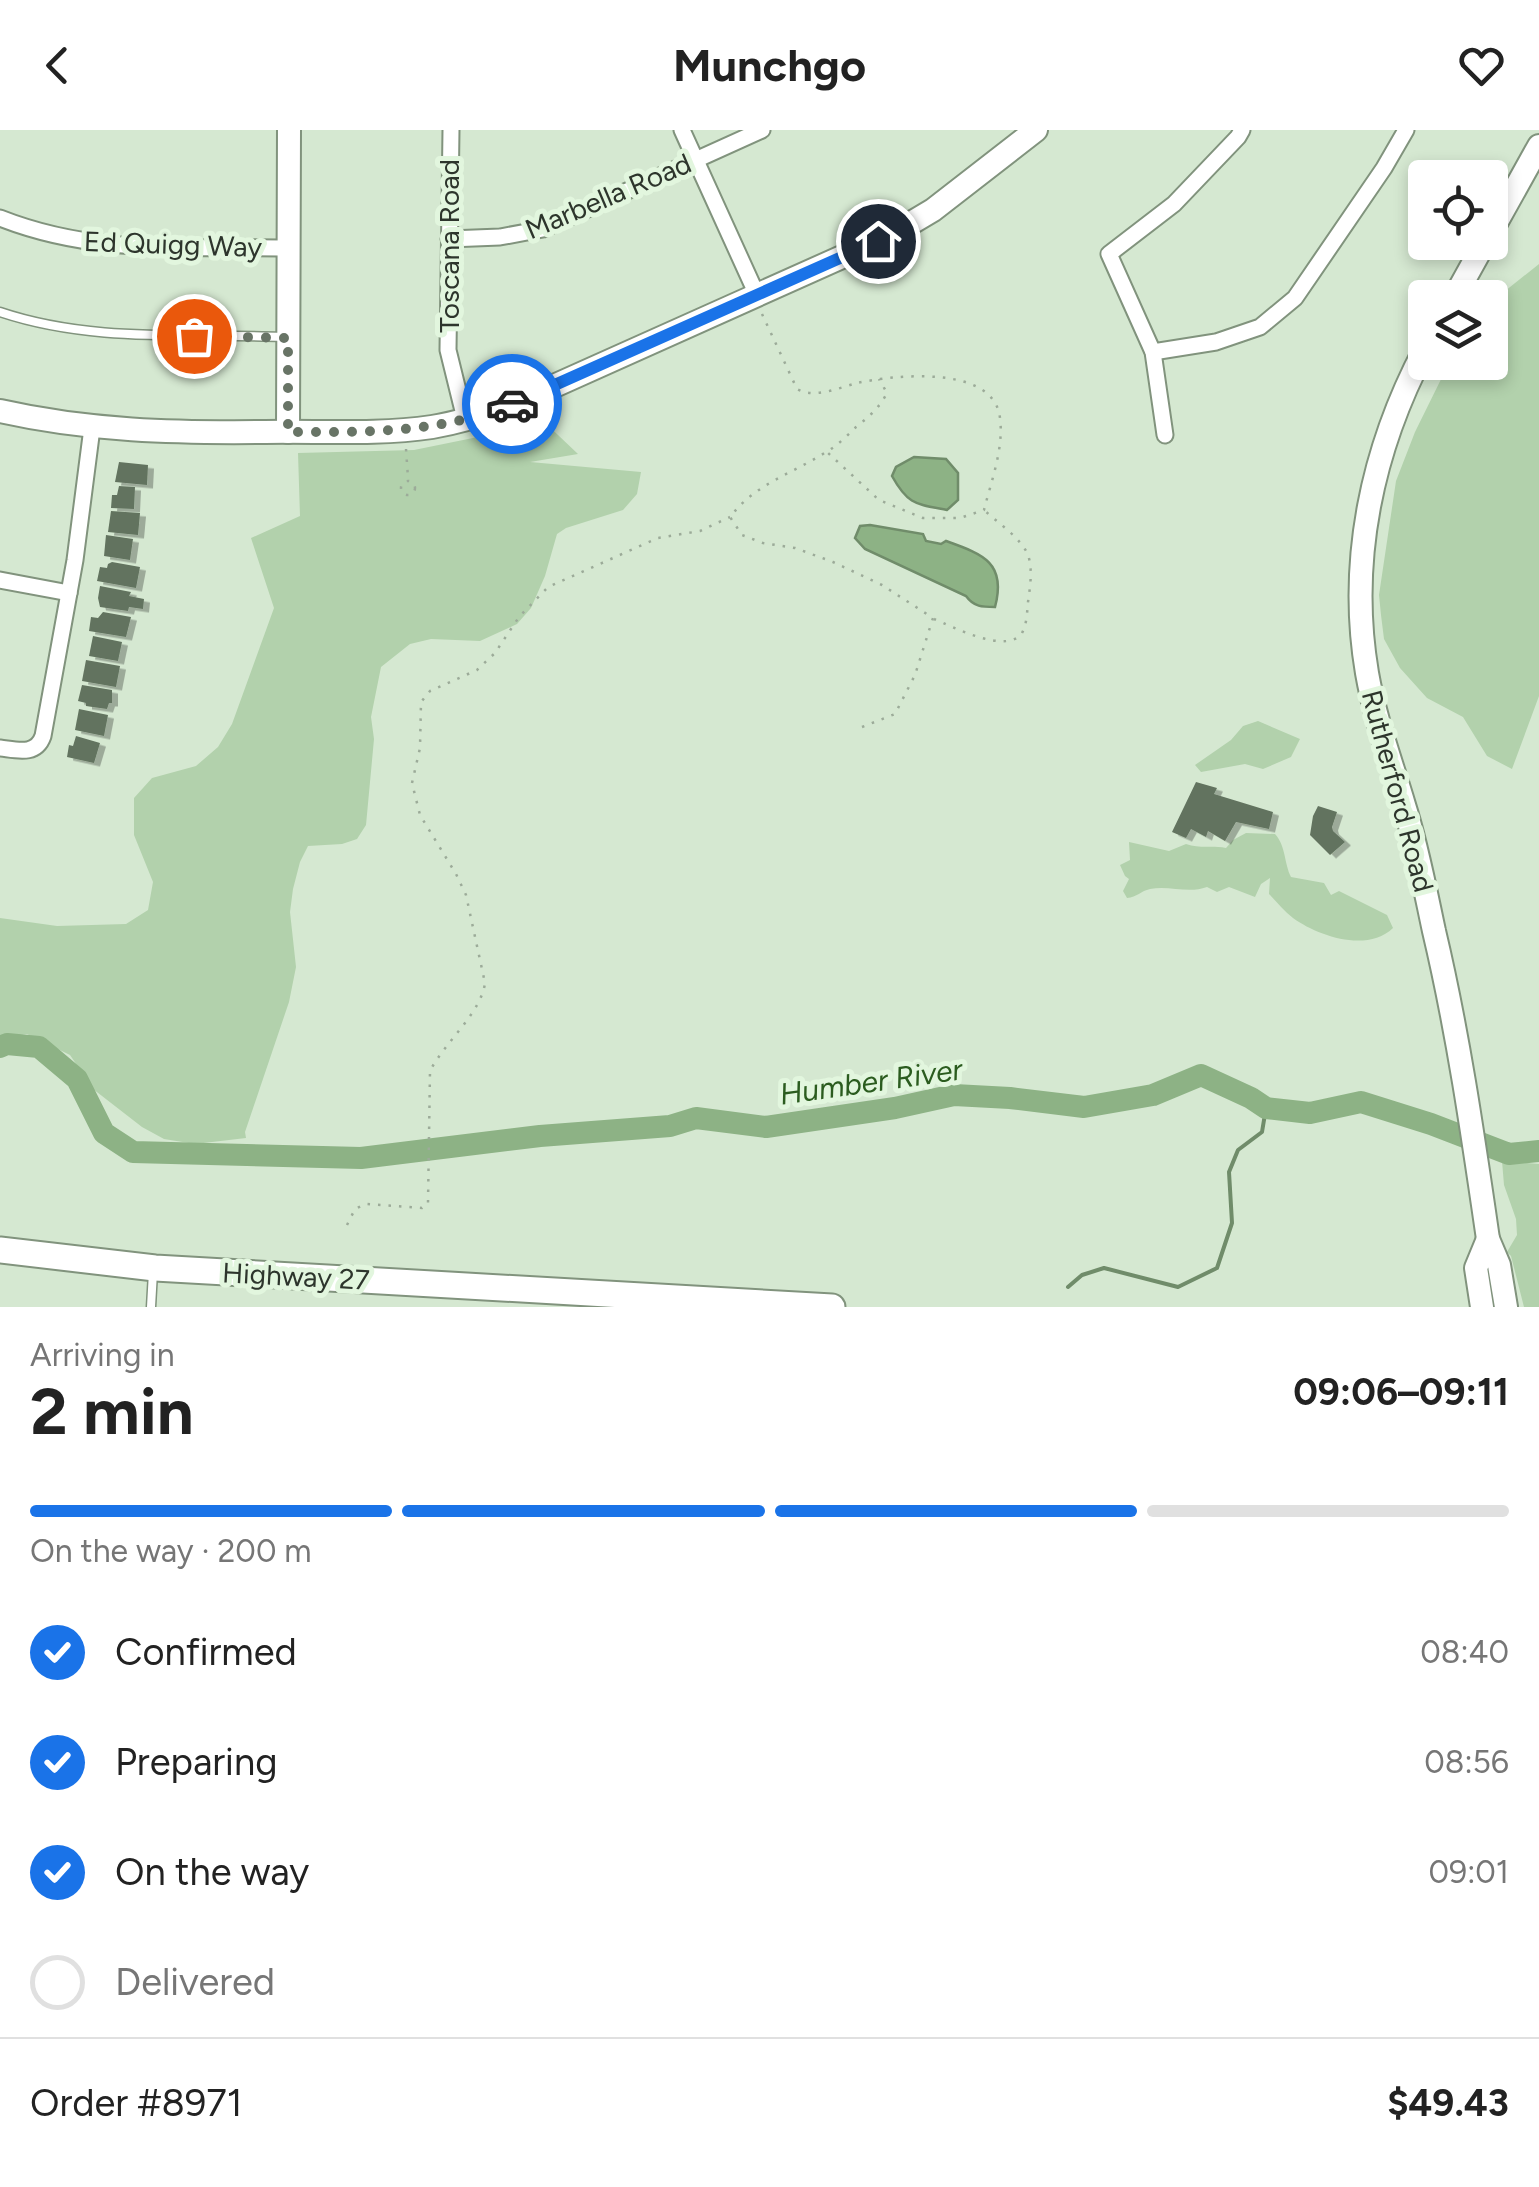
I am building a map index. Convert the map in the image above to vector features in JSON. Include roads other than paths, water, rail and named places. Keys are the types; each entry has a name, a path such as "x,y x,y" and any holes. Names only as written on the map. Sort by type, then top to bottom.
{"main road":[{"name":"Highway 27","path":"0,1250 153,1268 832,1307"}],"street":[{"path":"288,432 289,130"},
{"name":"Toscana Road","path":"451,130 448,350 465,420"},
{"path":"682,130 760,304"},
{"name":"Marbella Road","path":"449,238 500,237 543,229 762,130"},
{"path":"0,412 92,428 171,432 404,430 465,420 519,402 760,304 916,221 1036,130"},
{"path":"1165,435 1153,352 1108,254 1174,204 1242,130"},
{"path":"1153,352 1216,342 1260,327 1295,298 1406,130"},
{"path":"1508,202 1539,146"},
{"name":"Ed Quigg Way","path":"0,218 65,239 108,245 289,248"},
{"name":"Rutherford Road","path":"1410,380 1394,414 1373,482 1362,558 1362,624 1370,687 1408,816 1446,982 1488,1239 1499,1265 1506,1307"},
{"path":"0,748 24,752 40,744 68,593 92,428"},
{"path":"0,580 68,593"},
{"name":"Rutherford Road","path":"1482,1307 1476,1268 1488,1239"}],"lane":[{"path":"0,312 58,326 130,335 288,338"},
{"path":"151,1307 153,1268"}],"waterway":[{"name":"Humber River","path":"0,1047 39,1047 77,1079 104,1133 133,1152 361,1158 540,1136 670,1126 696,1118 766,1127 954,1095 1084,1107 1153,1095 1201,1075 1266,1108 1310,1113 1361,1102 1509,1154 1539,1151"},
{"path":"1068,1287 1082,1275 1104,1268 1178,1287 1217,1268 1232,1223 1229,1172 1238,1150 1262,1132 1266,1108"}]}
